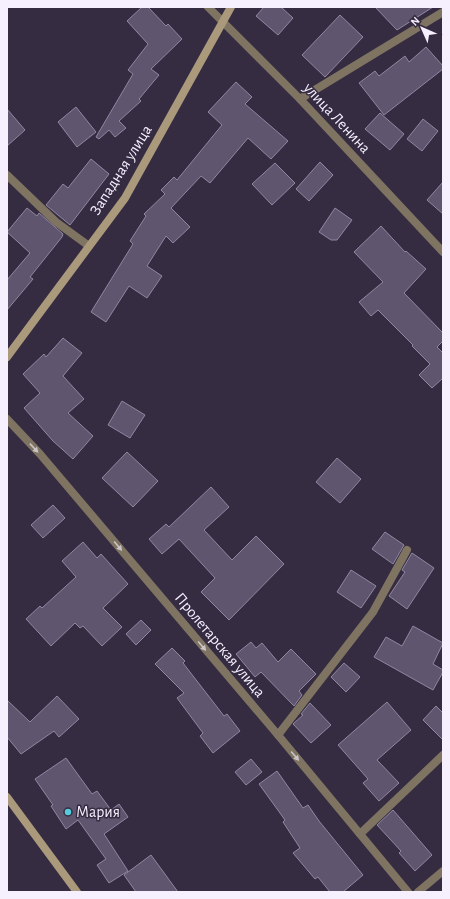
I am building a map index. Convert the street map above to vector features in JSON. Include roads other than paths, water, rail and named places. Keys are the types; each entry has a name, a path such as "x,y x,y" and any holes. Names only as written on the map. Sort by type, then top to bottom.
{"main road":[{"name":"Западная улица","path":"7,357 124,198 231,7"},
{"path":"7,797 77,892"}],"street":[{"name":"улица Ленина","path":"208,7 222,23 300,99 443,252"},
{"path":"300,99 443,12"},
{"path":"7,175 56,222 89,246"},
{"name":"Пролетарская улица","path":"7,419 40,454 278,735 408,892"},
{"path":"278,735 373,612 407,550"},
{"path":"360,834 443,754"},
{"path":"418,892 443,870"}],"place":[{"name":"Мария","path":"68,812"}]}
